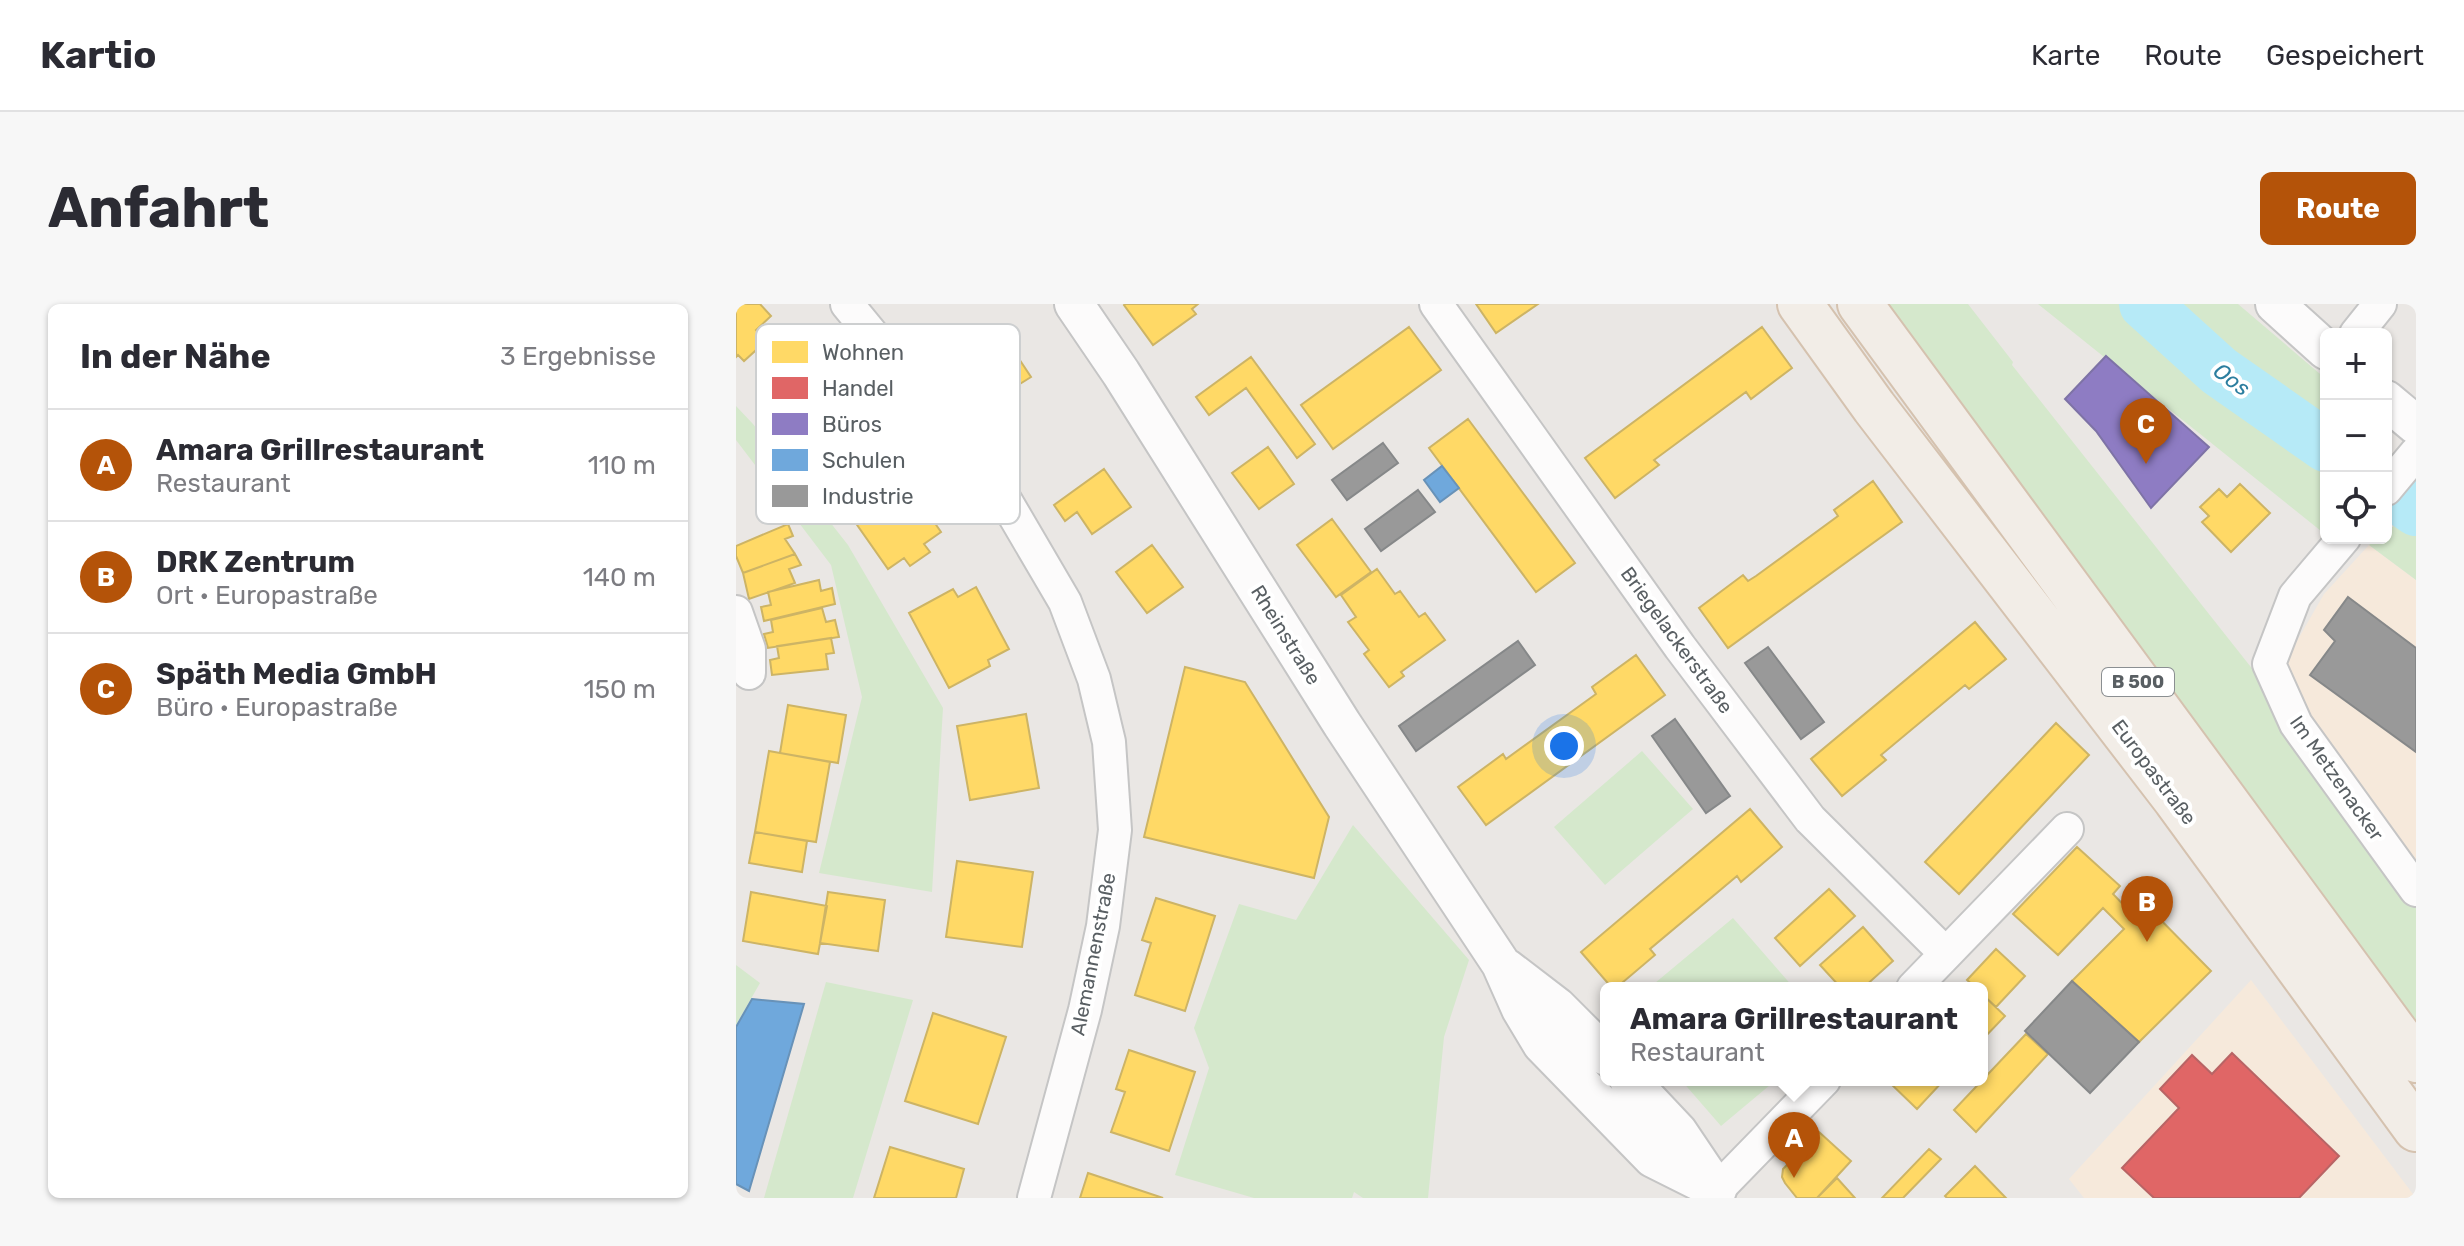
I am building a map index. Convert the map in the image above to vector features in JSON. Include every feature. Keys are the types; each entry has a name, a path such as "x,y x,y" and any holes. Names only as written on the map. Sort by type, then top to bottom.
{"main road":[{"name":"Europastraße","path":"1800,304 1884,420 2176,800 2416,1129"},
{"name":"Europastraße","path":"1860,304 2416,1060"}],"street":[{"name":"Alemannenstraße","path":"847,304 863,324"},
{"name":"Rheinstraße","path":"1074,304 1121,373 1342,724 1501,964 1521,1009 1542,1044 1653,1158 1714,1196"},
{"name":"Briegelackerstraße","path":"1436,304 1680,647 1810,819 1946,954"},
{"path":"2275,304 2320,345"},
{"path":"2361,328 2380,304"},
{"path":"2392,405 2416,425"},
{"name":"Alemannenstraße","path":"1019,524 1065,602 1094,679 1109,742 1115,830 1103,926 1085,1010 1034,1198"},
{"name":"Im Metzenacker","path":"2339,544 2295,596 2269,664 2296,724 2416,890"},
{"path":"736,612 749,649 749,673"},
{"path":"1919,982 2067,829"},
{"name":"Rheinstraße","path":"1501,964 1557,1007 1600,1050"},
{"path":"1635,1086 1678,1132 1714,1196 1818,1086"}],"shaded area":[{"path":"2369,545 2416,580 2416,887 2269,690 2324,594"},
{"path":"2251,980 2416,1198 2084,1198 2069,1179"}],"green space":[{"path":"1881,304 1968,304 2013,362 2012,365 2296,724 2416,890 2416,1034"},
{"path":"2038,304 2238,304 2320,374 2320,530"},
{"path":"736,406 756,428 756,466 736,440"},
{"path":"2416,509 2416,580 2369,545 2392,544 2392,527"},
{"path":"800,524 832,524 848,545 943,708 932,892 819,873 862,697 831,565"},
{"path":"1642,751 1693,809 1605,885 1554,827"},
{"path":"1353,825 1469,960 1444,1037 1428,1198 1363,1198 1354,1192 1352,1198 1254,1198 1175,1175 1209,1068 1194,1028 1239,904 1296,920"},
{"path":"1733,918 1789,982 1656,982"},
{"path":"736,965 760,983 736,1025"},
{"path":"826,982 913,1000 853,1198 764,1198"},
{"path":"1686,1086 1769,1086 1721,1126"}],"building: Wohnen":[{"path":"736,304 760,304 771,316 762,324 756,324 756,350 744,361 738,355 736,357"},
{"path":"1125,304 1198,304 1192,309 1196,314 1153,345"},
{"path":"1476,304 1538,304 1496,333"},
{"path":"1409,327 1441,370 1333,449 1301,405"},
{"path":"1762,327 1792,368 1751,399 1746,392 1654,460 1659,465 1615,498 1585,458"},
{"path":"1251,357 1315,444 1297,458 1246,388 1209,415 1196,397"},
{"path":"1020,360 1031,377 1020,384"},
{"path":"1468,419 1575,563 1536,592 1429,448"},
{"path":"1268,447 1294,484 1259,509 1232,473"},
{"path":"1104,469 1131,507 1092,534 1077,512 1065,521 1054,505"},
{"path":"1873,481 1902,522 1728,648 1699,608 1743,575 1748,581 1756,576 1838,516 1834,510"},
{"path":"2240,484 2270,513 2231,552 2202,522 2209,516 2200,507 2219,489 2227,497"},
{"path":"1332,519 1371,572 1336,597 1297,545"},
{"path":"788,524 793,536 785,539 795,554 743,573 736,556 736,546"},
{"path":"856,524 935,524 941,532 924,544 930,552 910,566 904,558 888,569"},
{"path":"1152,545 1183,587 1147,613 1116,572"},
{"path":"795,554 801,565 789,569 795,583 749,599 743,573"},
{"path":"1377,569 1395,594 1400,591 1419,617 1425,613 1445,640 1401,672 1404,676 1389,687 1364,654 1369,650 1348,622 1356,617 1341,595"},
{"path":"819,580 821,591 832,588 835,604 764,621 761,607 771,605 768,592"},
{"path":"976,587 1009,649 988,660 990,666 949,688 909,613 953,589 958,597"},
{"path":"822,608 826,622 835,620 839,637 768,648 764,634 773,632 771,620"},
{"path":"1975,622 2006,659 1969,689 1965,685 1881,755 1886,760 1842,796 1811,759"},
{"path":"831,638 834,653 826,654 828,669 772,675 770,660 779,658 777,646"},
{"path":"1636,655 1665,695 1486,825 1458,787 1503,754 1506,759 1596,694 1592,687"},
{"path":"1185,667 1245,682 1329,817 1314,878 1144,837"},
{"path":"788,705 846,715 838,763 780,753"},
{"path":"1026,714 1039,788 970,800 957,726"},
{"path":"2056,723 2089,755 1959,894 1925,862"},
{"path":"769,751 830,762 816,842 755,832"},
{"path":"1750,809 1782,847 1741,882 1737,876 1650,949 1655,955 1623,982 1607,982 1581,952"},
{"path":"755,832 807,841 802,872 749,863"},
{"path":"2077,847 2120,886 2113,894 2136,918 2147,906 2211,971 2139,1042 2072,981 2124,929 2103,908 2058,955 2013,914"},
{"path":"957,861 1033,872 1022,947 946,937"},
{"path":"1829,889 1855,916 1800,966 1775,938"},
{"path":"751,892 827,906 818,954 743,941"},
{"path":"828,892 885,900 878,951 820,943"},
{"path":"1156,898 1215,916 1185,1011 1135,995 1151,943 1142,940"},
{"path":"1863,927 1893,961 1870,982 1836,982 1820,965"},
{"path":"1996,949 2025,976 1996,1007 1988,1000 1988,982 1967,980"},
{"path":"1988,1000 2005,1016 1988,1034"},
{"path":"933,1013 1006,1037 978,1124 905,1101"},
{"path":"2026,1034 2048,1054 1976,1132 1954,1110 1977,1086 1988,1086 1988,1074"},
{"path":"1129,1050 1195,1072 1169,1151 1111,1132 1125,1092 1116,1089"},
{"path":"1893,1086 1938,1086 1917,1109"},
{"path":"1819,1132 1851,1161 1817,1198 1797,1198 1782,1177 1783,1169"},
{"path":"890,1147 964,1169 956,1198 874,1198"},
{"path":"1929,1149 1941,1159 1903,1198 1882,1198"},
{"path":"1975,1166 2006,1198 1945,1196"},
{"path":"1088,1173 1163,1198 1080,1198"},
{"path":"1837,1178 1855,1198 1817,1198"}],"building: Handel":[{"path":"2232,1053 2339,1156 2299,1198 2154,1198 2122,1168 2179,1108 2160,1089 2192,1055 2212,1074"}],"building: Büros":[{"path":"2106,356 2209,447 2151,508 2096,431 2065,399"}],"building: Schulen":[{"path":"1442,466 1459,488 1440,502 1424,480"},
{"path":"752,999 804,1004 749,1191 736,1184 736,1027"}],"building: Industrie":[{"path":"1383,443 1398,463 1347,500 1332,480"},
{"path":"1418,490 1435,512 1381,551 1365,529"},
{"path":"2348,597 2416,648 2416,752 2310,675 2335,641 2324,630"},
{"path":"1518,641 1535,665 1416,751 1399,726"},
{"path":"1768,647 1824,722 1801,739 1745,663"},
{"path":"1675,719 1730,796 1706,813 1652,736"},
{"path":"2072,981 2139,1042 2090,1093 2025,1031"}],"waterway":[{"name":"Oos","path":"2145,304 2219,371 2320,442"},
{"name":"Oos","path":"2392,493 2416,510"}],"place":[{"name":"Späth Media GmbH","path":"2146,464"},
{"name":"DRK Zentrum","path":"2147,942"},
{"name":"Amara Grillrestaurant","path":"1794,1178"}]}
